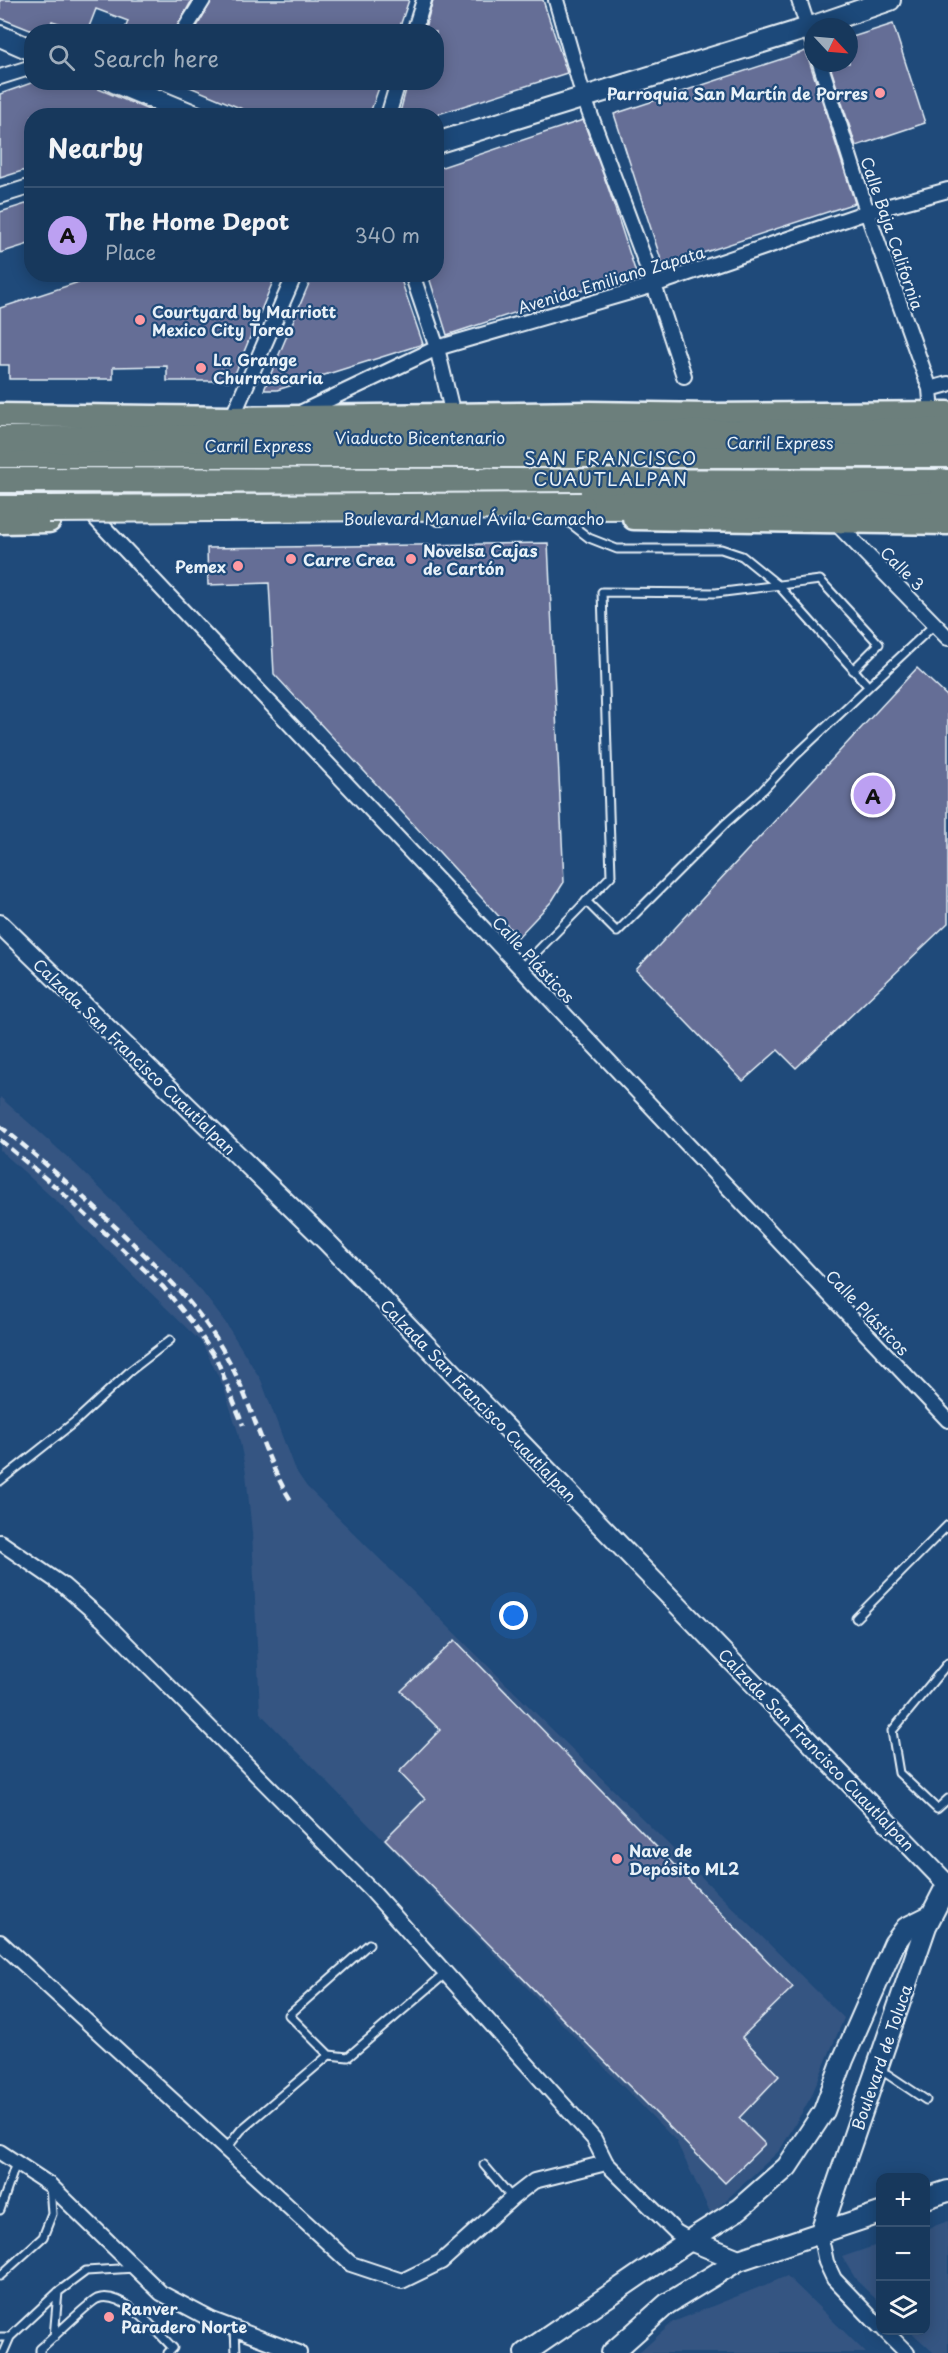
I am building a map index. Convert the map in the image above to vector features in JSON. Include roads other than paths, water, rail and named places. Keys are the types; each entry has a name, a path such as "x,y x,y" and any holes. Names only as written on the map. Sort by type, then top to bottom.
{"highway":[{"name":"Viaducto Bicentenario","path":"0,440 943,419"},
{"name":"Carril Express","path":"0,446 948,441"},
{"path":"0,455 948,455"},
{"path":"0,480 489,481 946,489"},
{"path":"432,517 489,481"},
{"path":"0,509 946,489"}],"main road":[{"path":"849,18 890,0"},
{"path":"0,36 24,46"},
{"path":"444,142 584,98 804,37"},
{"path":"151,90 182,108"},
{"path":"0,400 50,414"},
{"path":"0,415 232,418 453,415 943,419"},
{"name":"Boulevard Manuel Ávila Camacho","path":"0,522 96,519 432,517 948,523"},
{"name":"Boulevard de Toluca","path":"820,2234 930,1916 948,1884"},
{"path":"525,2353 739,2209 787,2167 824,2111 843,2060 894,1944 906,1928 930,1916"},
{"path":"930,2197 948,2191"},
{"path":"612,2353 667,2304 739,2260 876,2214"},
{"path":"690,2240 739,2260"}],"street":[{"path":"188,24 203,0"},
{"path":"416,24 424,0"},
{"path":"556,0 584,98 654,285 684,376"},
{"path":"799,0 805,18"},
{"path":"0,77 24,70"},
{"name":"Calle Baja California","path":"822,72 867,212 930,389 943,419"},
{"path":"390,108 396,90"},
{"path":"0,196 24,188"},
{"name":"Avenida Emiliano Zapata","path":"290,418 437,348 654,285 867,212 948,189"},
{"path":"232,418 292,282"},
{"path":"415,282 437,348 453,415"},
{"path":"930,389 948,384"},
{"name":"Calle Plásticos","path":"96,519 948,1420"},
{"name":"Calle 3","path":"834,521 948,638"},
{"name":"Calzada San Francisco Cuautlalpan","path":"0,924 326,1241 948,1884"},
{"path":"0,1542 64,1586 104,1620 372,1891 594,2139 606,2163 676,2232 690,2240"},
{"path":"0,1942 351,2264 402,2282 441,2262 534,2181 606,2163"},
{"path":"0,2152 50,2185 161,2293 212,2320 299,2353"},
{"path":"820,2234 826,2262 834,2279 876,2323"},
{"path":"888,2335 907,2353"}],"lane":[{"path":"563,518 589,538 617,549 720,549 735,552 779,586 868,686"},
{"path":"521,968 610,876 605,626 602,592 716,593 820,580 879,644 853,670"},
{"path":"586,901 617,933 868,686 935,624"},
{"path":"0,1481 77,1420 130,1371 170,1340"},
{"path":"856,1618 948,1525"},
{"path":"948,1663 891,1731 899,1773 937,1809 948,1799"},
{"path":"369,1944 290,2016 329,2055 348,2057 446,1974"},
{"path":"226,2149 241,2130 329,2055"},
{"path":"877,2070 926,2100"},
{"path":"0,2210 16,2163"},
{"path":"484,2164 512,2198"},
{"path":"0,2276 43,2237 52,2214 50,2185"},
{"path":"3,2353 10,2337 58,2292 86,2271 135,2268"},
{"path":"54,2337 58,2292"},
{"path":"40,2353 40,2349 97,2299 114,2298 142,2316 173,2348 168,2353"},
{"path":"235,2329 236,2353"},
{"path":"0,2337 10,2337"}],"railway":[{"path":"0,1126 63,1179 138,1248 179,1290 203,1319 234,1370 273,1466 292,1502"},
{"path":"0,1140 58,1189 163,1287 192,1322 217,1360 243,1425"}],"place":[{"name":"Parroquia San Martín de Porres","path":"880,93"},
{"name":"Courtyard by Marriott Mexico City Toreo","path":"140,320"},
{"name":"La Grange Churrascaria","path":"201,368"},
{"name":"Carre Crea","path":"291,559"},
{"name":"Novelsa Cajas de Cartón","path":"411,559"},
{"name":"Pemex","path":"238,566"},
{"name":"The Home Depot","path":"873,795"},
{"name":"Nave de Depósito ML2","path":"617,1859"},
{"name":"Ranver Paradero Norte","path":"109,2317"}],"district":[{"name":"SAN FRANCISCO CUAUTLALPAN","path":"611,467"}]}
